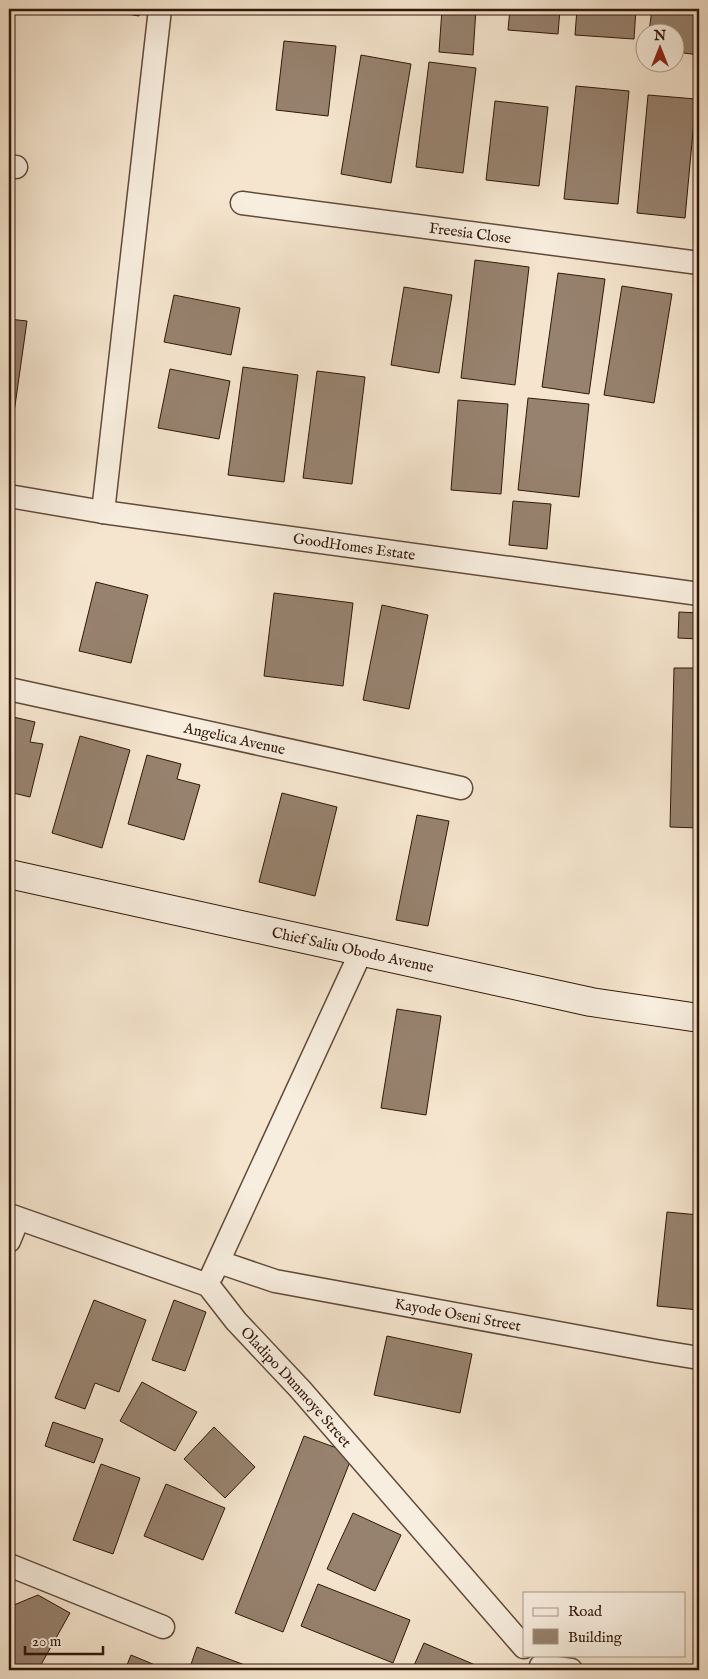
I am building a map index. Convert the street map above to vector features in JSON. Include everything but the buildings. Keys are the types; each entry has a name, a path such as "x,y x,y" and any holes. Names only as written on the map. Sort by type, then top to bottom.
{"street":[{"path":"103,512 160,9"},
{"name":"Freesia Close","path":"242,203 699,264"},
{"name":"GoodHomes Estate","path":"9,496 103,512 699,594"},
{"name":"Angelica Avenue","path":"9,689 462,788"},
{"name":"Chief Saliu Obodo Avenue","path":"9,874 591,1002 699,1018"},
{"path":"9,1241 13,1217 208,1285 362,952"},
{"name":"Kayode Oseni Street","path":"218,1262 275,1281 699,1358"},
{"name":"Oladipo Dunmoye Street","path":"208,1285 236,1321 300,1389 523,1646"},
{"path":"9,1565 163,1627"},
{"path":"539,1664 571,1670"}]}
